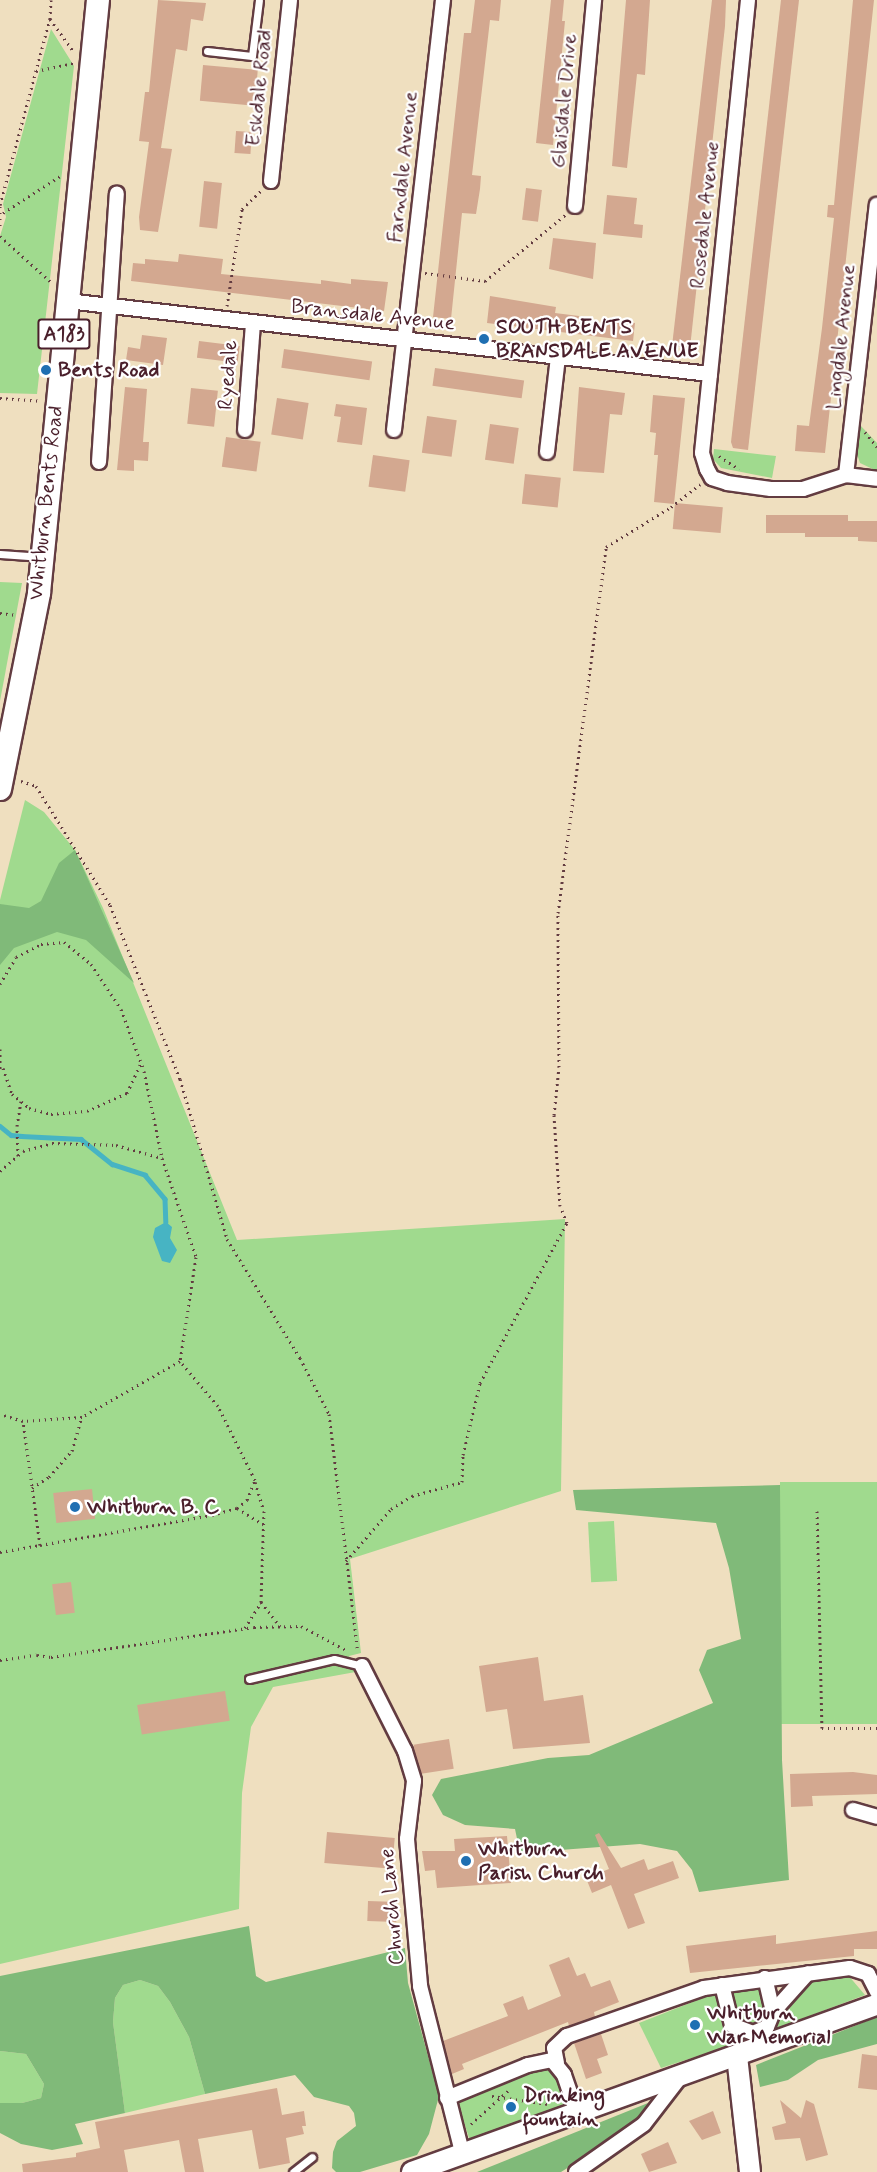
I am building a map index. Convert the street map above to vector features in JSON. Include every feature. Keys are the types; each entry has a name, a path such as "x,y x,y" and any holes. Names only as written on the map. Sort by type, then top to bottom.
{"main road":[{"name":"Whitburn Bents Road","path":"2,782 26,668 42,557 62,294 98,0"},
{"path":"412,2172 460,2144 577,2110 681,2076 757,2044 877,2005"},
{"path":"750,2172 757,2044"}],"street":[{"name":"Eskdale Road","path":"271,181 290,0"},
{"name":"Farndale Avenue","path":"394,430 443,0"},
{"name":"Glaisdale Drive","path":"576,206 594,0"},
{"name":"Rosedale Avenue","path":"710,473 703,446 748,0"},
{"path":"99,462 117,194"},
{"name":"Lingdale Avenue","path":"846,475 877,204"},
{"name":"Bransdale Avenue","path":"62,294 109,306 710,374"},
{"name":"Ryedale","path":"245,430 253,322"},
{"path":"547,452 558,357"},
{"path":"710,473 771,489 803,489 846,475 877,479"},
{"name":"Church Lane","path":"362,1666 405,1750 414,1781 407,1839 420,1986 460,2144"},
{"path":"853,1810 877,1817"},
{"path":"577,2110 557,2063 554,2048 558,2042 587,2026 668,1998 722,1985 810,1972 861,1971 868,1974 877,1992"},
{"path":"757,2044 773,2012 810,1972"},
{"path":"765,1978 773,2012"},
{"path":"722,1985 729,2018 738,2030 757,2044"},
{"path":"738,2030 753,2033 757,2044"},
{"path":"447,2098 528,2065 544,2061 557,2063"},
{"path":"576,2172 645,2124 681,2076"}],"lane":[{"path":"207,51 252,56 259,0"},
{"path":"0,554 42,557"},
{"path":"249,1679 334,1659 362,1666"},
{"path":"293,2172 312,2157"}],"path":[{"path":"0,226 3,213 0,206 50,19 51,0"},
{"path":"35,71 81,61 50,19"},
{"path":"3,213 68,170"},
{"path":"225,319 242,208 271,181"},
{"path":"413,270 486,281 576,206"},
{"path":"0,236 62,294"},
{"path":"0,398 47,401"},
{"path":"703,446 742,471"},
{"path":"346,1560 391,1509 412,1496 462,1482 463,1455 480,1383 567,1223 560,1206 554,1115 559,1067 558,913 606,547 710,473"},
{"path":"0,613 25,616"},
{"path":"2,782 36,786 110,905 180,1079 227,1239 300,1358 329,1414 355,1642 362,1666"},
{"path":"0,984 16,957 40,944 64,942 91,964 121,1009 141,1063 162,1158 196,1257 180,1361 218,1406 255,1480 264,1510 261,1602 245,1628"},
{"path":"0,1049 3,1068 12,1094 29,1108 51,1114 87,1111 127,1093 141,1063"},
{"path":"0,1072 3,1068"},
{"path":"18,1156 17,1136 21,1101"},
{"path":"0,1171 18,1156 52,1143 88,1147 116,1145 162,1158"},
{"path":"0,1414 23,1421 82,1417 180,1361"},
{"path":"32,1491 72,1451 82,1417"},
{"path":"23,1421 40,1545"},
{"path":"0,1552 237,1508 247,1500 255,1480"},
{"path":"237,1508 264,1525"},
{"path":"818,1511 822,1728 877,1728"},
{"path":"261,1602 280,1626"},
{"path":"0,1660 37,1655 51,1658 245,1628 301,1626 340,1646 362,1666"},
{"path":"460,2144 501,2097 518,2082"},
{"path":"464,2091 577,2110"}],"green space":[{"path":"51,29 74,66 37,394 0,393 0,236 6,217 3,204"},
{"path":"860,425 877,443 877,471 860,463 856,451"},
{"path":"714,449 776,456 772,478 721,468 713,459"},
{"path":"0,582 22,583 0,701"},
{"path":"25,800 44,812 75,850 103,908 237,1240 565,1219 561,1491 350,1559 361,1653 349,1656 361,1671 273,1687 251,1727 242,1793 239,1909 0,1964 0,900"},
{"path":"75,850 134,983 86,940 57,932 14,948 0,965 0,904 29,908 41,901 59,863"},
{"path":"780,1482 877,1482 877,1724 780,1724"},
{"path":"780,1485 782,1760 789,1880 699,1892 692,1870 677,1851 640,1844 520,1853 515,1829 465,1825 443,1815 432,1795 441,1779 548,1758 589,1755 713,1703 699,1670 707,1650 741,1639 729,1568 716,1523 576,1510 573,1490"},
{"path":"614,1521 617,1581 591,1582 588,1522"},
{"path":"249,1926 256,1976 266,1982 405,1948 408,1983 439,2096 429,2134 417,2155 360,2172 336,2172 332,2168 333,2152 337,2141 356,2126 354,2113 349,2106 314,2097 295,2075 205,2094 189,2037 170,2002 158,1986 140,1980 123,1985 115,1998 113,2022 125,2113 75,2124 83,2144 52,2150 21,2144 0,2133 0,2103 22,2103 41,2098 44,2084 26,2054 0,2051 0,1976"},
{"path":"848,1975 865,1995 770,2031 787,2005 813,1977"},
{"path":"140,1980 158,1986 170,2002 189,2037 205,2094 125,2113 113,2022 115,1998 123,1985"},
{"path":"760,1983 768,2004 764,2021 758,2027 738,2024 728,1986"},
{"path":"718,1992 735,2044 661,2068 639,2023"},
{"path":"877,2017 877,2044 818,2060 788,2080 760,2087 756,2065"},
{"path":"0,2051 26,2054 44,2084 41,2098 22,2103 0,2103"},
{"path":"531,2067 553,2068 560,2077 571,2111 471,2144 457,2101"},
{"path":"648,2103 645,2112 610,2141 561,2172 477,2172"}],"water":[{"path":"166,1222 172,1227 170,1238 177,1250 170,1263 162,1261 153,1237 155,1228"}],"building":[{"path":"158,0 206,3 203,21 191,19 187,51 176,49 161,148 172,149 158,232 140,230 139,217 149,142 139,141 145,92 149,92"},
{"path":"475,0 501,0 499,21 490,20 472,175 481,176 480,189 476,214 462,213 451,319 433,317 464,33 471,33"},
{"path":"551,0 564,0 562,21 565,21 553,145 536,143"},
{"path":"626,0 650,0 645,75 637,74 627,168 612,166"},
{"path":"712,0 726,0 725,26 690,348 672,346"},
{"path":"781,0 799,0 748,450 733,448 731,442"},
{"path":"853,0 874,0 825,453 795,451 797,425 809,426 822,328 834,218 827,217 828,205 834,205"},
{"path":"203,65 258,70 255,106 200,101"},
{"path":"236,131 252,132 250,154 234,153"},
{"path":"204,181 222,183 217,229 199,227"},
{"path":"526,188 542,190 538,222 522,220"},
{"path":"607,195 637,198 634,224 643,225 642,238 603,234"},
{"path":"553,238 596,243 593,279 549,269"},
{"path":"179,254 223,259 221,274 321,284 321,280 351,284 351,279 388,282 384,311 131,281 133,263 145,264 145,259 178,262"},
{"path":"490,296 556,307 555,313 579,316 578,323 603,325 604,319 635,323 633,341 487,323"},
{"path":"142,335 167,338 163,365 126,360 128,347 140,349"},
{"path":"199,341 240,346 238,363 197,358"},
{"path":"284,349 372,361 369,380 281,368"},
{"path":"435,368 524,381 522,398 432,386"},
{"path":"125,387 147,389 143,442 149,442 148,461 134,460 134,471 117,470"},
{"path":"579,387 625,393 622,415 610,414 604,473 573,471"},
{"path":"191,388 218,391 214,427 187,424"},
{"path":"653,395 685,398 674,504 654,502 658,455 654,455 656,433 650,432"},
{"path":"277,398 309,403 303,440 271,435"},
{"path":"336,404 367,408 362,445 337,442 341,417 334,416"},
{"path":"427,416 457,420 452,457 422,453"},
{"path":"490,424 519,428 514,464 485,460"},
{"path":"226,437 261,442 256,472 222,467"},
{"path":"373,455 410,460 405,492 369,487"},
{"path":"525,474 561,478 558,508 522,504"},
{"path":"675,503 723,507 721,533 673,529"},
{"path":"766,515 848,515 848,521 877,521 877,542 858,541 858,537 805,537 805,533 766,533"},
{"name":"Whitburn B. C","path":"92,1489 95,1519 56,1523 53,1493"},
{"path":"71,1582 75,1613 56,1615 52,1584"},
{"path":"538,1657 544,1701 583,1695 590,1743 513,1749 507,1709 486,1712 479,1666"},
{"path":"225,1691 230,1721 142,1735 137,1705"},
{"path":"449,1739 454,1769 418,1774 413,1745"},
{"path":"853,1772 877,1775 877,1794 812,1796 813,1806 791,1807 790,1774"},
{"path":"327,1832 395,1838 392,1869 324,1863"},
{"path":"599,1833 621,1868 644,1859 648,1870 673,1861 679,1878 634,1894 645,1923 628,1929 611,1885 592,1893 586,1878 609,1869 595,1835"},
{"name":"Whitburn Parish Church","path":"507,1836 511,1883 437,1888 435,1870 425,1871 422,1851 455,1851 454,1839"},
{"path":"368,1901 397,1902 396,1922 367,1921"},
{"path":"877,1931 877,1949 854,1949 854,1956 690,1973 686,1946 776,1935 776,1944"},
{"path":"569,1957 577,1976 585,1973 591,1987 610,1980 619,2002 594,2012 595,2017 569,2026 568,2022 462,2064 464,2069 452,2074 443,2041 508,2016 503,2004 523,1996 528,2010 561,1996 549,1965"},
{"path":"601,2034 608,2055 597,2059 602,2073 586,2079 574,2043"},
{"path":"862,2054 877,2056 877,2090 858,2088"},
{"path":"277,2088 282,2115 304,2111 306,2126 302,2126 304,2134 286,2138 290,2163 259,2169 252,2130 198,2139 204,2172 185,2172 179,2140 124,2150 128,2172 23,2172 22,2164 76,2157 76,2153 100,2148 95,2122"},
{"path":"780,2100 801,2118 806,2100 814,2104 828,2155 806,2161 800,2138 775,2140 772,2127 786,2123"},
{"path":"713,2111 721,2133 702,2140 689,2121"},
{"path":"668,2142 677,2163 649,2172 641,2154"}],"waterway":[{"path":"0,1126 11,1135 22,1136"},
{"path":"21,1136 81,1139 112,1164 145,1175 165,1199 166,1222"}],"place":[{"name":"SOUTH BENTS BRANSDALE AVENUE","path":"484,339"},
{"name":"Bents Road","path":"46,370"},
{"name":"Whitburn B. C","path":"75,1507"},
{"name":"Whitburn Parish Church","path":"466,1861"},
{"name":"Whitburn War Memorial","path":"695,2025"},
{"name":"Drinking fountain","path":"511,2107"}]}
